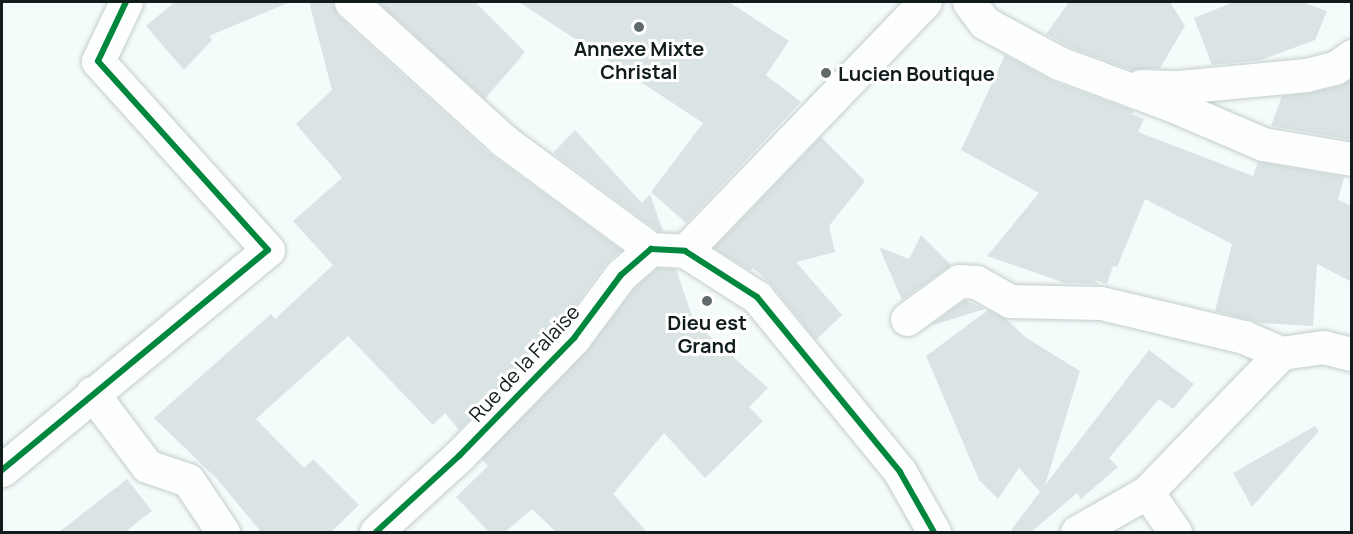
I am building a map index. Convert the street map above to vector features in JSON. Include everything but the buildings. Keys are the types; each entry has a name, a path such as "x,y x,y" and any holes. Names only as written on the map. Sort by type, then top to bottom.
{"street":[{"path":"2,470 92,393 268,250 98,61 126,2"},
{"path":"351,2 503,140 651,249 685,251 757,297 900,472 934,532"},
{"path":"685,251 925,2"},
{"path":"969,2 986,22 1059,63 1263,144 1352,159"},
{"path":"1121,86 1179,87 1306,75 1335,68 1352,56"},
{"name":"Rue de la Falaise","path":"376,532 459,456 574,338 621,275 651,249"},
{"path":"907,319 959,281 976,282 1010,301 1101,303 1244,337 1281,353 1323,347 1352,354"},
{"path":"1077,532 1147,492 1281,353"},
{"path":"92,393 147,466 188,480 222,532"},
{"path":"1147,492 1175,532"}],"cycle path":[{"path":"2,470 268,250 98,61 126,2"},
{"path":"376,532 459,456 574,338 621,275 651,249 685,251 757,297 900,472 934,532"}],"place":[{"name":"Annexe Mixte Christal","path":"639,27"},
{"name":"Lucien Boutique","path":"826,73"},
{"name":"Dieu est Grand","path":"707,301"}]}
